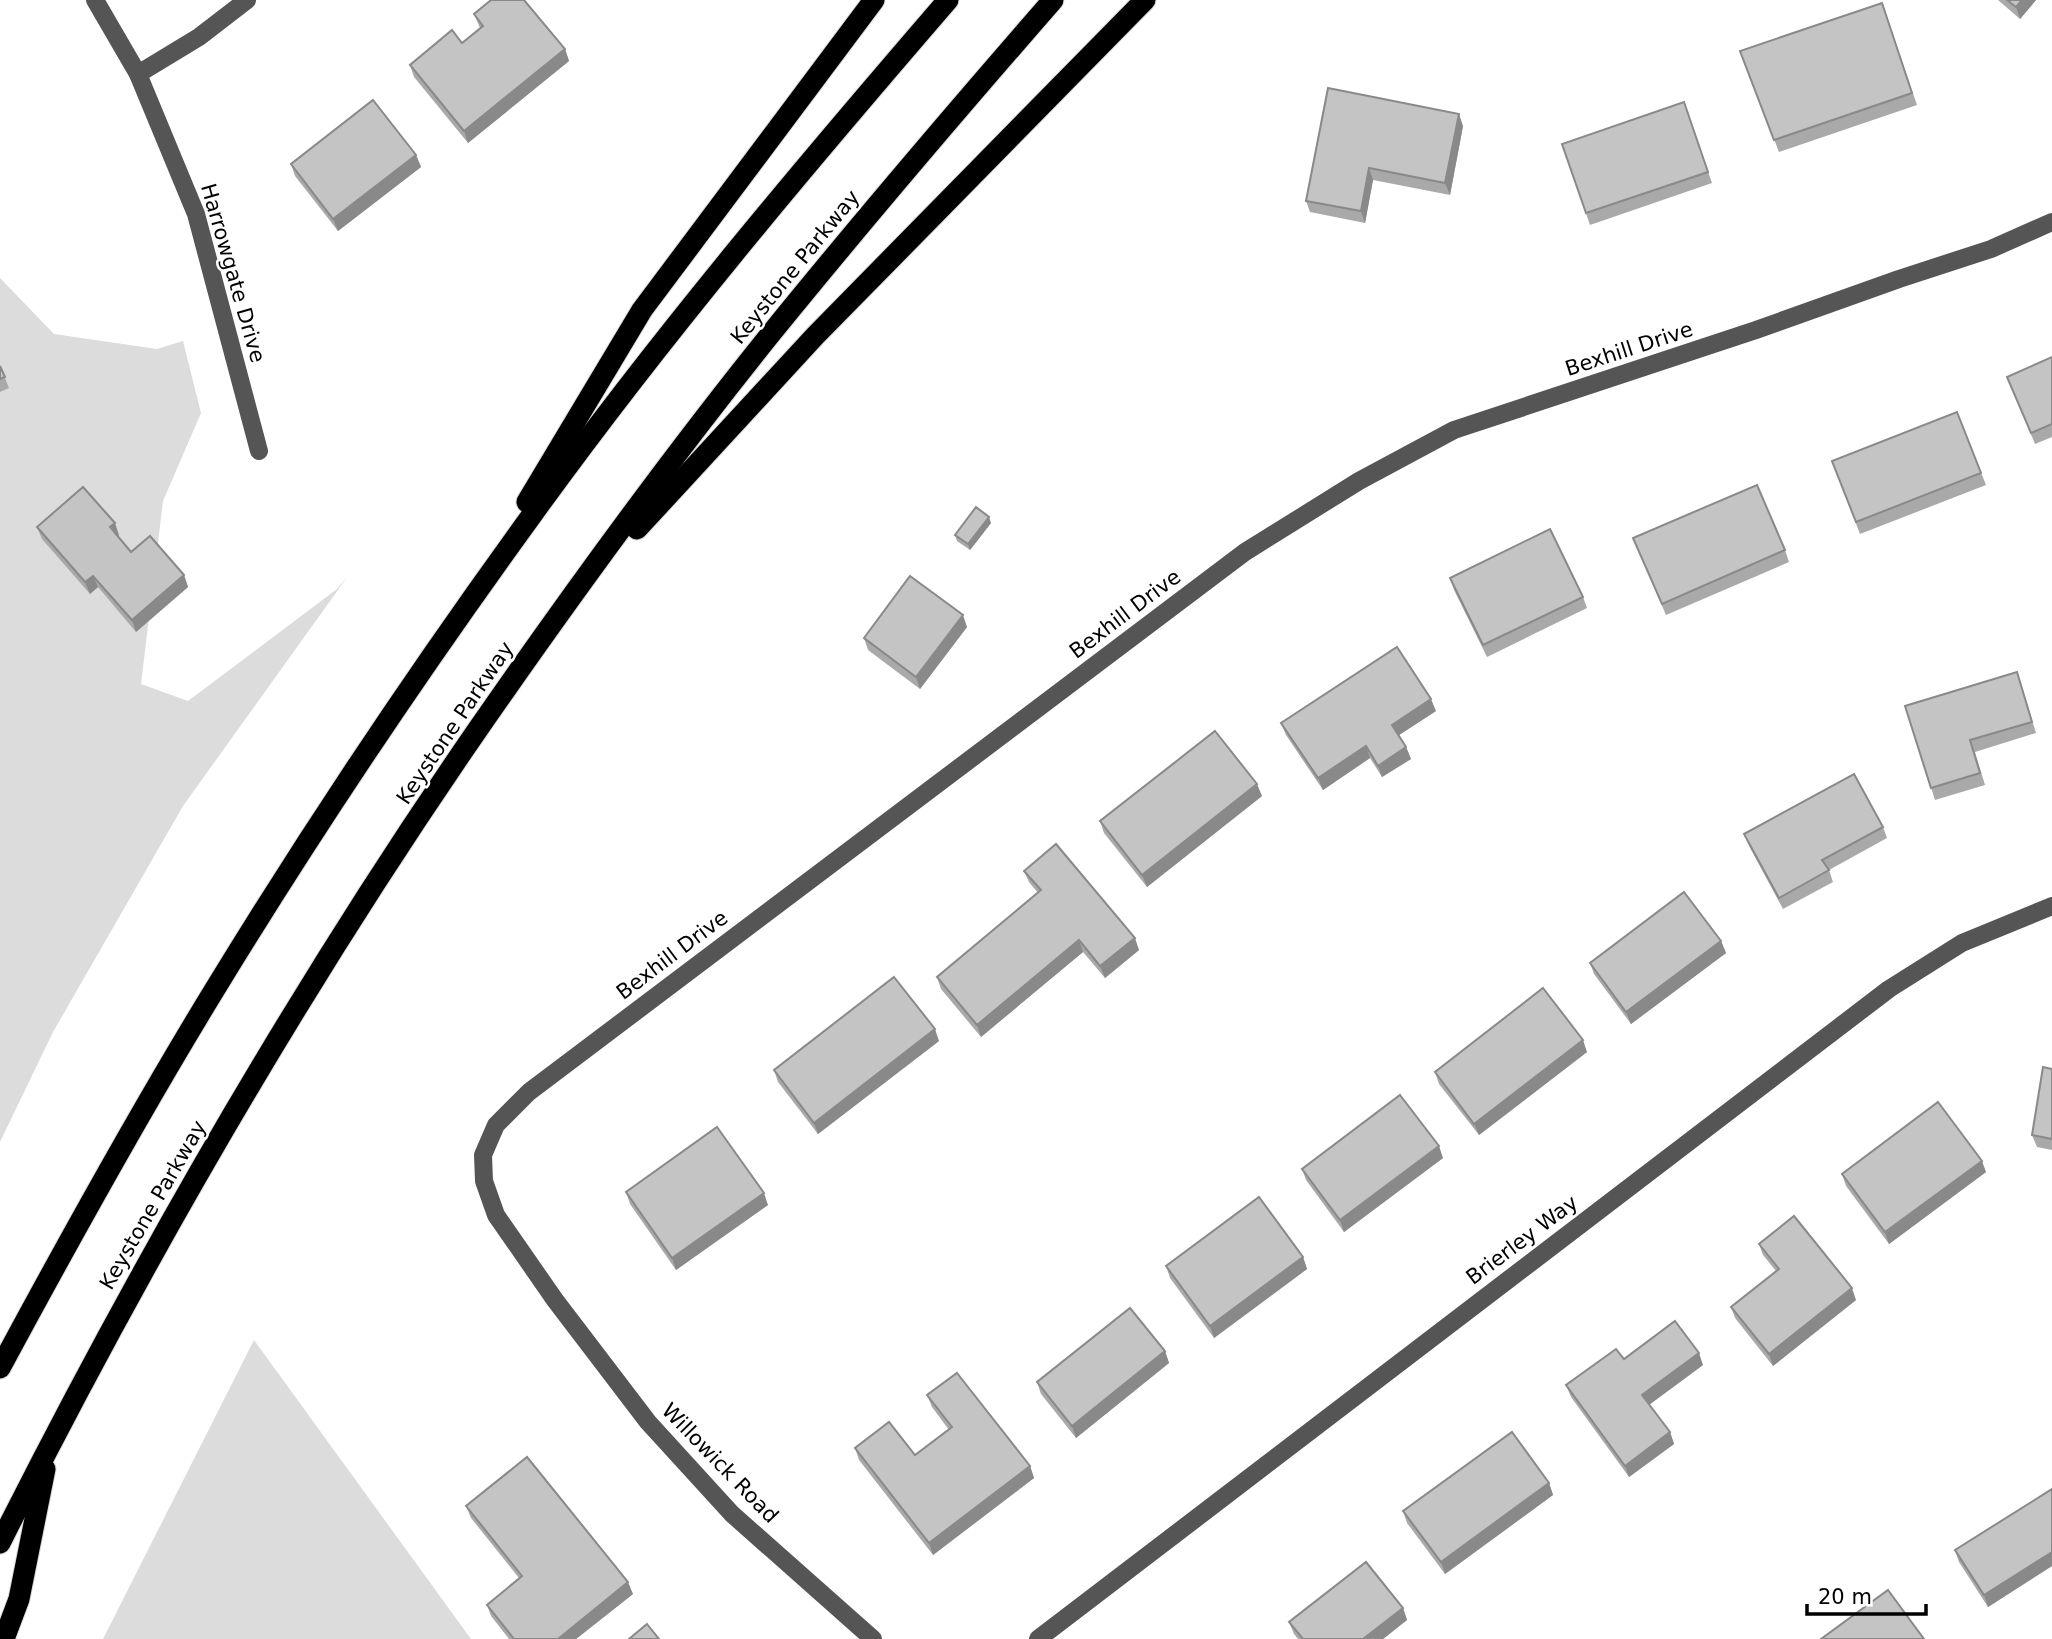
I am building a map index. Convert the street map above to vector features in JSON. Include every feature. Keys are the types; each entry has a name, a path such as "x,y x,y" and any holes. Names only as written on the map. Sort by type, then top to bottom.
{"highway":[{"path":"452,627 642,310 874,0"},
{"path":"0,1368 134,1125 215,988 355,770 452,627 534,512 710,282 948,0"},
{"name":"Keystone Parkway","path":"0,1543 50,1443 175,1214 287,1025 475,734 686,443 772,333 954,114 1053,0"},
{"path":"558,616 815,337 1145,0"},
{"path":"4,1639 19,1599 50,1443"}],"street":[{"name":"Harrowgate Drive","path":"95,0 138,74 196,214 259,451"},
{"path":"138,74 199,37 247,0"},
{"name":"Bexhill Drive","path":"555,1300 496,1215 484,1181 483,1155 496,1125 529,1093 1245,552 1359,481 1454,430 1756,331 1899,279 1991,250 2052,222"},
{"name":"Brierley Way","path":"1038,1639 1889,989 1962,943 2052,906"},
{"name":"Willowick Road","path":"555,1300 648,1423 732,1514 873,1639"}],"shaded area":[{"path":"0,278 54,334 157,349 183,341 201,413 163,501 141,684 188,701 337,589 348,576 183,806 53,1032 0,1142"},
{"path":"254,1340 471,1639 103,1639"}],"building":[{"path":"491,0 524,0 565,49 464,131 410,65 452,30 462,43 483,26 474,14"},
{"path":"2007,0 2022,0 2016,7"},
{"path":"1882,3 1912,93 1774,140 1740,51"},
{"path":"1328,88 1459,114 1445,183 1369,168 1361,211 1306,201"},
{"path":"373,100 416,155 333,219 291,164"},
{"path":"1684,102 1708,172 1586,213 1562,144"},
{"path":"2052,357 2052,424 2031,433 2007,377"},
{"path":"0,366 5,377 0,379"},
{"path":"1957,412 1981,473 1856,522 1832,461"},
{"path":"1757,485 1785,550 1662,604 1633,538"},
{"path":"83,487 115,523 110,527 131,552 150,536 184,575 132,620 93,576 85,582 37,527"},
{"path":"976,507 989,517 968,544 955,535"},
{"path":"1550,529 1583,597 1483,645 1450,578"},
{"path":"910,576 963,615 916,677 864,638"},
{"path":"1397,647 1431,699 1392,725 1406,747 1378,766 1366,746 1318,778 1281,723"},
{"path":"2017,672 2032,722 1970,740 1980,773 1931,788 1905,706"},
{"path":"1215,731 1257,784 1142,875 1100,821"},
{"path":"1854,774 1883,827 1822,860 1829,870 1779,898 1744,834"},
{"path":"1056,844 1135,938 1100,966 1079,940 977,1025 937,977 1041,890 1024,871"},
{"path":"1684,892 1721,941 1626,1012 1590,963"},
{"path":"894,977 935,1029 814,1123 774,1070"},
{"path":"1543,988 1583,1040 1474,1124 1435,1072"},
{"path":"2043,1067 2052,1069 2052,1139 2032,1135"},
{"path":"1400,1095 1439,1146 1340,1220 1302,1169"},
{"path":"1938,1102 1982,1161 1885,1232 1842,1174"},
{"path":"717,1127 764,1193 672,1258 626,1192"},
{"path":"1259,1197 1303,1257 1210,1326 1166,1266"},
{"path":"1794,1216 1852,1288 1769,1354 1731,1307 1779,1269 1759,1244"},
{"path":"1130,1308 1165,1351 1072,1426 1037,1382"},
{"path":"1675,1321 1699,1353 1642,1395 1670,1432 1625,1466 1566,1385 1616,1349 1624,1359"},
{"path":"957,1373 1030,1466 929,1543 855,1448 889,1422 915,1455 952,1427 927,1395"},
{"path":"1512,1432 1549,1483 1441,1562 1403,1511"},
{"path":"527,1457 628,1582 558,1639 514,1639 487,1605 522,1576 466,1506"},
{"path":"2052,1489 2052,1552 1984,1595 1955,1550"},
{"path":"1366,1562 1403,1608 1363,1639 1303,1639 1289,1622"},
{"path":"1888,1590 1924,1639 1821,1639"},
{"path":"647,1624 659,1639 629,1639"}]}
